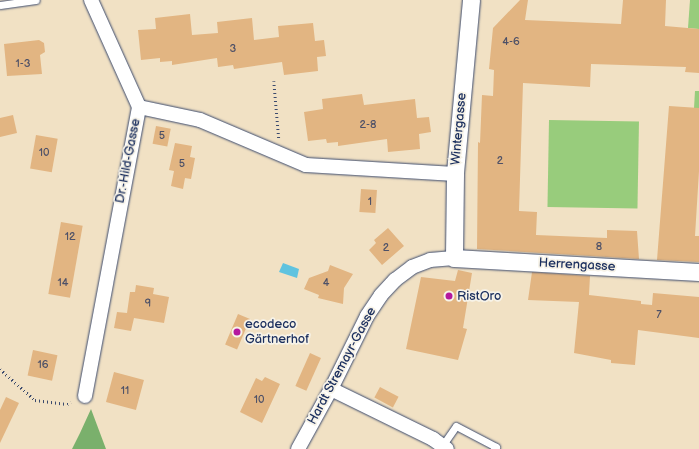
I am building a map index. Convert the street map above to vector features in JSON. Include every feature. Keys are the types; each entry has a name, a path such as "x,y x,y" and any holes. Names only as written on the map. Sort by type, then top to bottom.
{"street":[{"path":"91,0 139,107"},
{"name":"Wintergasse","path":"454,258 455,174 471,0"},
{"name":"Dr.-Hild-Gasse","path":"85,396 139,107 200,120 306,165 455,174"},
{"name":"Hardt Stremayr-Gasse","path":"298,449 331,389 367,316 395,280 420,264 440,258 454,258"},
{"name":"Herrengasse","path":"454,258 699,272"},
{"path":"331,389 444,447"}],"lane":[{"path":"0,5 36,0"},
{"path":"444,447 456,426 496,447 494,449"}],"path":[{"path":"274,81 281,155"},
{"path":"0,369 35,400 67,404 85,396"}],"green space":[{"path":"690,0 699,0 699,29 688,28"},
{"path":"695,91 699,91 699,108 694,108"},
{"path":"549,120 639,122 637,209 547,207"},
{"path":"91,409 106,449 72,449 80,433"}],"water":[{"path":"283,263 299,269 297,278 279,272"}],"building":[{"path":"520,0 528,0 525,20 621,24 623,0 666,0 665,26 699,29 699,73 685,72 686,67 591,64 590,87 523,83 519,211 537,212 536,235 607,238 607,230 637,231 639,259 477,249 478,142 480,143 482,95 493,96 494,70 489,69 493,28"},
{"path":"190,14 192,35 218,33 217,22 252,18 254,40 279,37 278,26 313,23 315,41 324,40 326,56 317,57 318,71 284,75 282,62 234,69 233,65 218,67 217,58 172,65 172,61 160,62 160,58 141,60 138,30 156,29 155,18"},
{"path":"39,40 44,43 45,52 40,55 42,74 7,76 4,44"},
{"path":"362,94 364,105 415,99 417,118 429,117 431,132 419,134 420,149 388,152 387,139 338,146 338,142 327,143 326,139 308,141 304,112 323,109 322,99"},
{"path":"669,106 699,108 699,171 695,236 699,236 699,262 657,260"},
{"path":"13,115 17,133 0,137 0,118"},
{"path":"156,126 171,129 167,147 153,144"},
{"path":"36,135 58,139 52,172 30,168"},
{"path":"175,143 192,146 190,157 195,158 191,179 185,178 183,189 171,186 174,171 169,170"},
{"path":"361,189 377,190 375,213 359,212"},
{"path":"61,222 83,226 70,298 48,294"},
{"path":"388,228 404,246 382,265 369,250 376,243 374,240"},
{"path":"330,265 353,274 344,288 343,304 318,298 319,295 304,289 309,278 328,271"},
{"path":"458,270 472,273 463,328 467,329 458,360 406,349 421,277 455,281"},
{"path":"532,272 590,276 589,295 641,301 641,304 652,305 653,293 699,297 699,338 638,330 635,365 611,363 611,360 574,353 579,302 528,300"},
{"path":"136,285 154,288 153,294 169,297 164,323 134,318 131,331 114,328 117,312 127,313 130,292 135,292"},
{"name":"ecodeco Gärtnerhof","path":"238,314 250,319 237,349 225,344"},
{"path":"33,350 57,355 52,381 28,375"},
{"path":"310,353 321,358 306,391 295,386"},
{"path":"114,372 144,380 136,410 106,402"},
{"path":"265,377 280,384 262,423 240,412 256,378 262,381"},
{"path":"380,387 399,397 393,407 374,398"},
{"path":"6,397 19,403 0,443 0,410"}],"place":[{"name":"RistOro","path":"449,296"},
{"name":"ecodeco Gärtnerhof","path":"237,332"}]}
